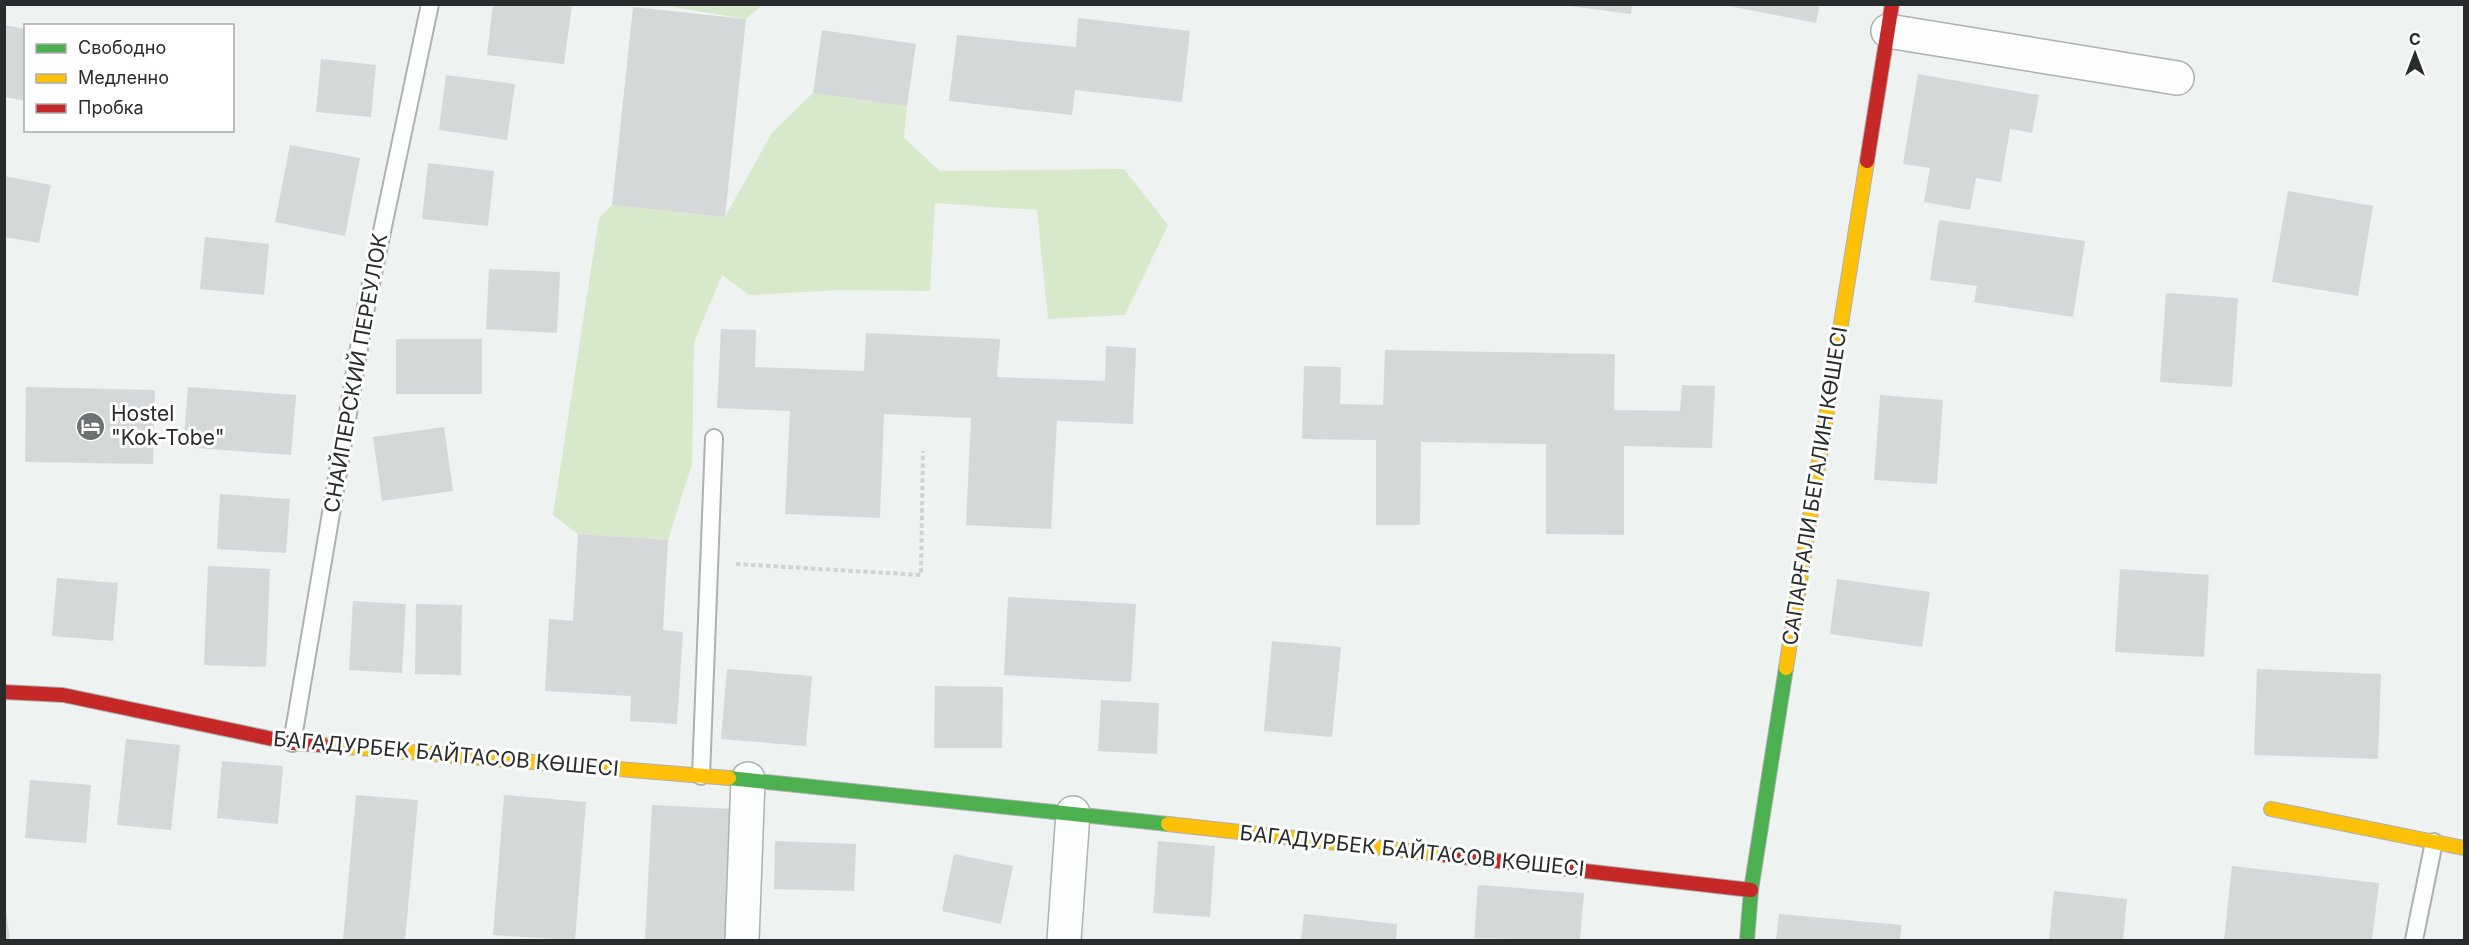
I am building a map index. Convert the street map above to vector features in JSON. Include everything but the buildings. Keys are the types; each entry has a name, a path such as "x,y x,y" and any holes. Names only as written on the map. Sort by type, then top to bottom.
{"street":[{"name":"САПАРҒАЛИ БЕГАЛИН КӨШЕСІ","path":"1747,940 1750,890 1890,18 2177,78"},
{"name":"БАГАДУРБЕК БАЙТАСОВ КӨШЕСІ","path":"4,692 63,695 292,743 748,779 1073,813 1750,890"},
{"path":"742,940 748,779"},
{"path":"2271,809 2464,848"},
{"path":"1064,940 1073,813"}],"lane":[{"name":"СНАЙПЕРСКИЙ ПЕРЕУЛОК","path":"292,743 366,307 430,4"},
{"path":"702,776 714,438"},
{"path":"2414,940 2434,842"}],"path":[{"path":"709,562 921,575 923,451"}],"green space":[{"path":"661,5 762,5 746,19"},
{"path":"813,93 907,106 904,138 940,171 1124,169 1168,225 1125,315 1048,319 1037,210 935,203 930,291 841,290 749,295 722,275 694,342 692,464 668,540 578,534 553,515 599,218 612,205 725,217 772,133"}],"traffic: fast":[{"path":"1747,940 1751,890 1786,668"},
{"path":"729,778 1168,824"}],"traffic: slow":[{"path":"1786,668 1867,161"},
{"path":"323,745 729,778"},
{"path":"2271,809 2464,848"},
{"path":"1168,824 1445,855"}],"traffic: jam":[{"path":"1867,161 1892,4"},
{"path":"4,692 63,695 292,743 323,745"},
{"path":"1445,855 1751,890"}],"place":[{"name":"Hostel \"Kok-Tobe\"","path":"90,426"}]}
